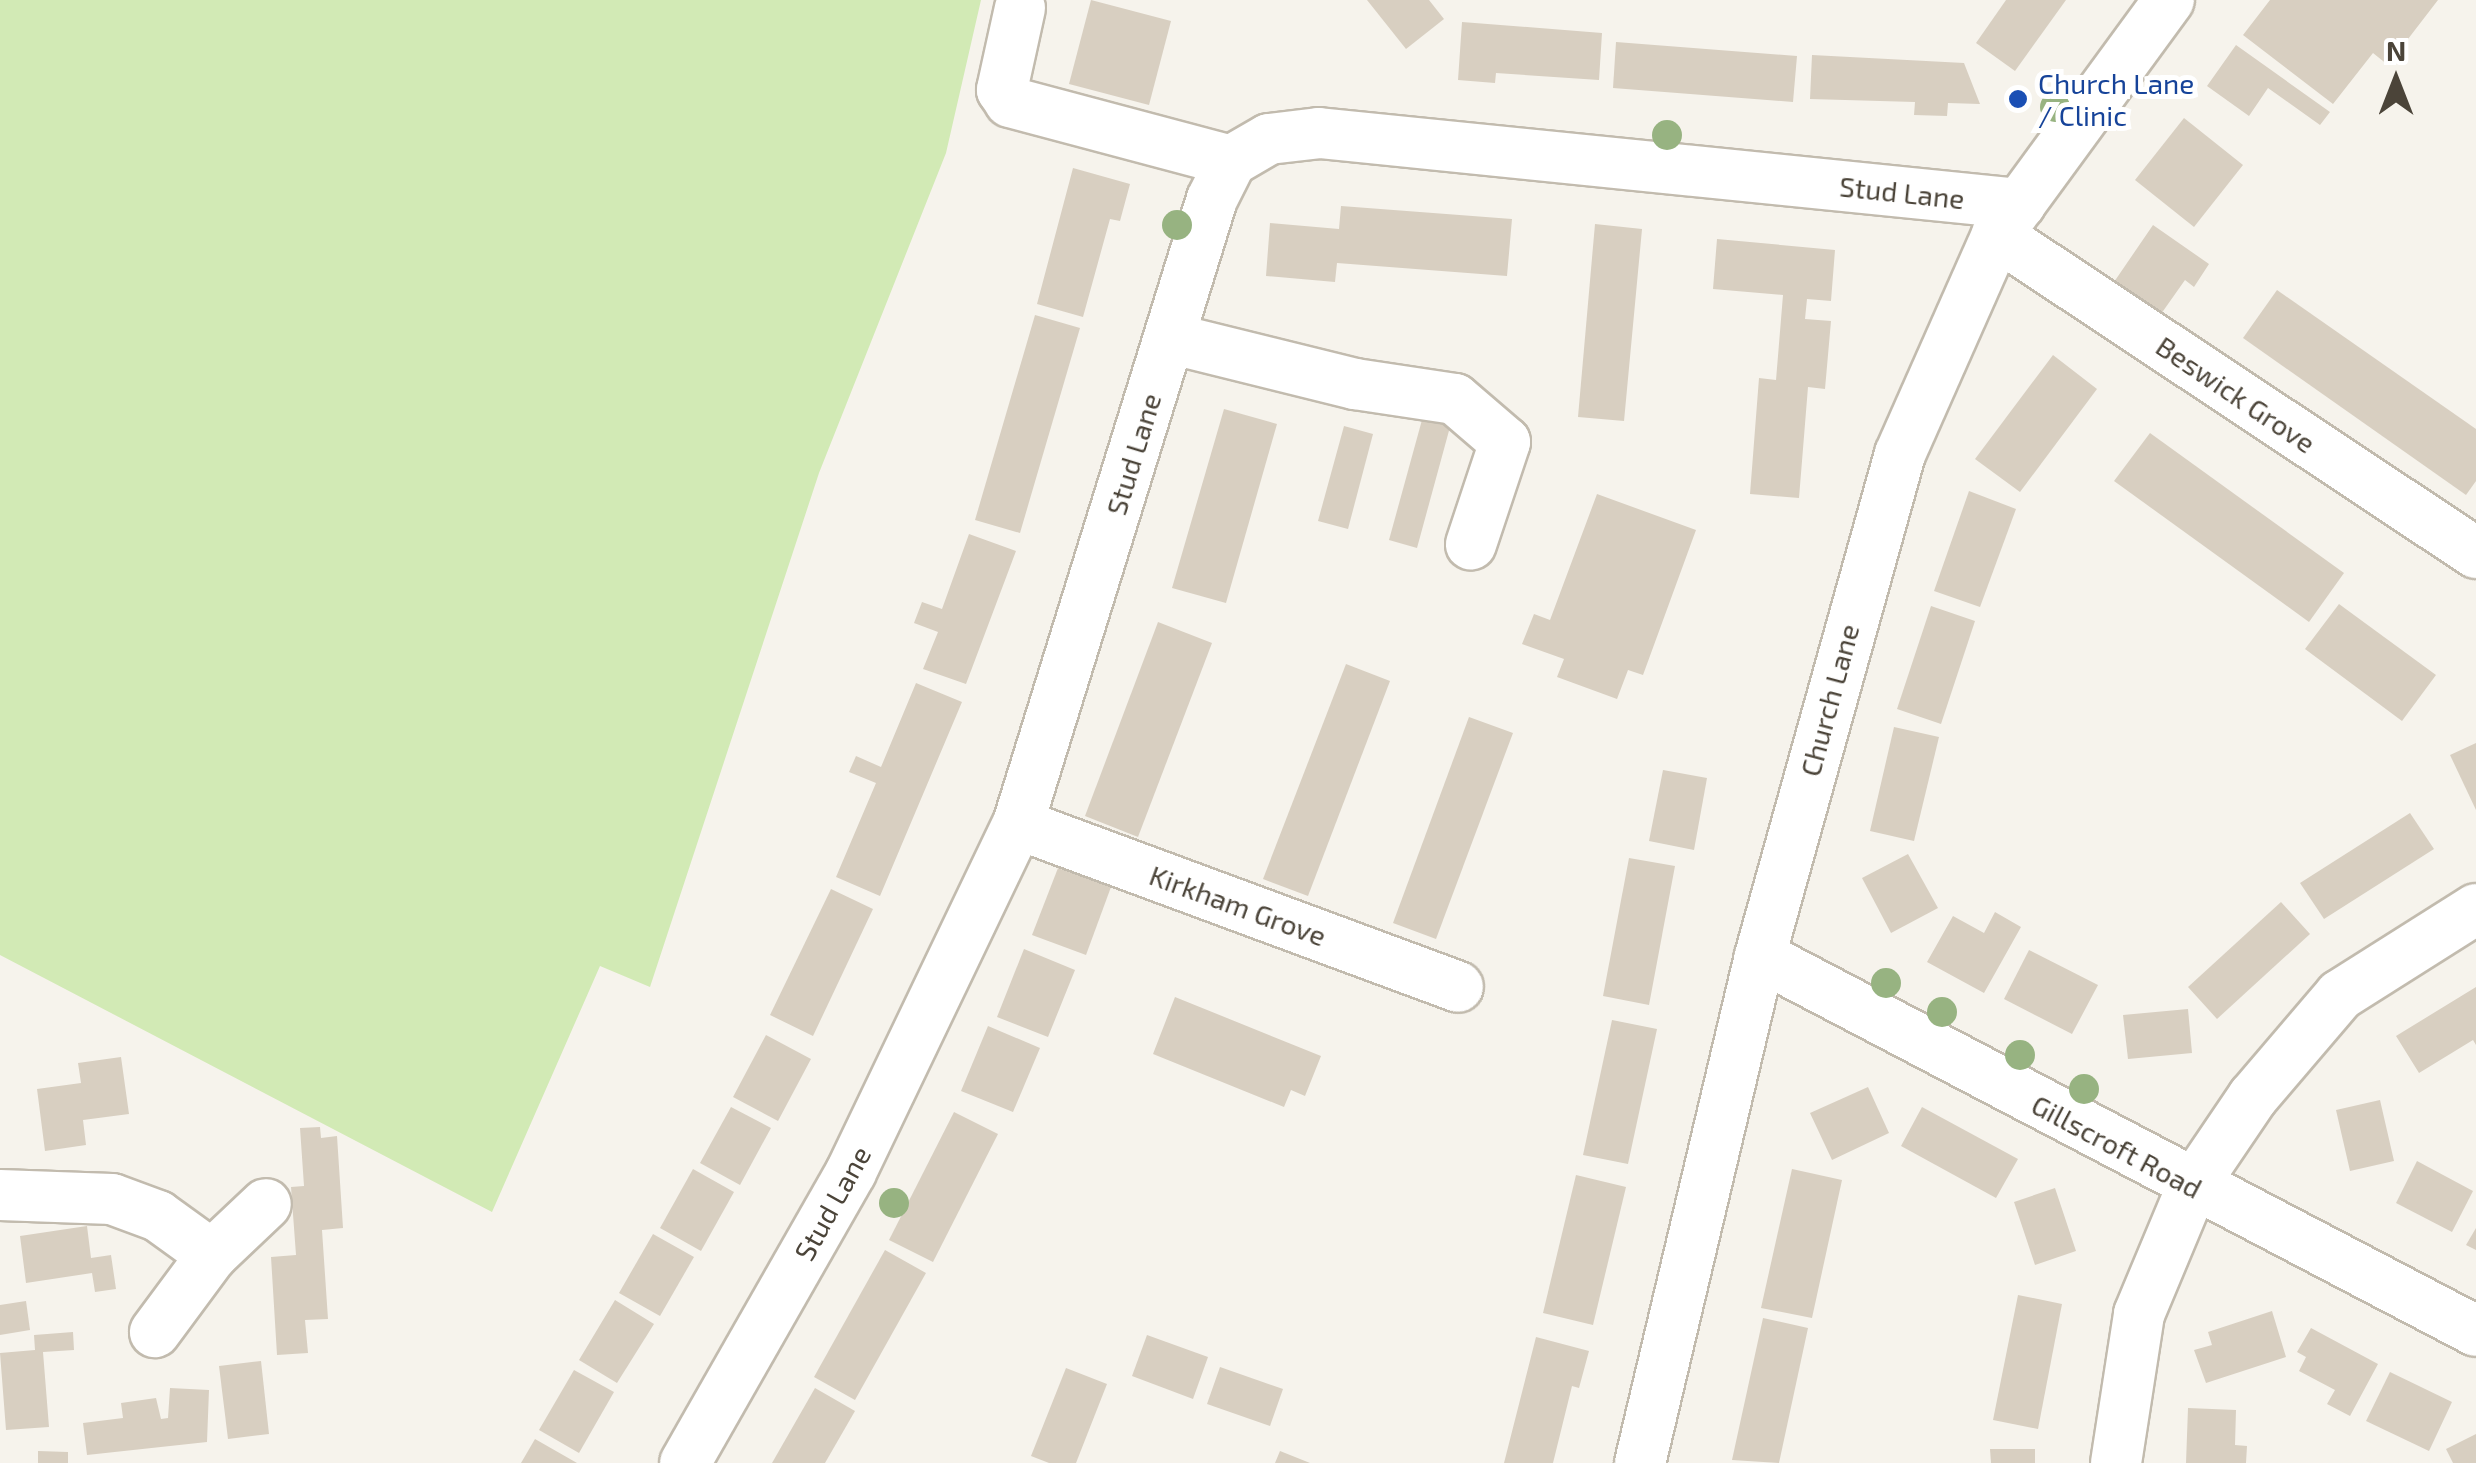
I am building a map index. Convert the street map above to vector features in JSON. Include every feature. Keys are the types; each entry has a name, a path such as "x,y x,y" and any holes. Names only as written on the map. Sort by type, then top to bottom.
{"street":[{"name":"Church Lane","path":"1640,1463 1760,956 1900,454 2008,219 2169,0"},
{"path":"1020,8 1002,90 1010,102 1231,161"},
{"name":"Stud Lane","path":"685,1463 851,1172 1018,824 1212,199 1231,161 1269,139 1319,133 2008,219"},
{"name":"Beswick Grove","path":"2008,219 2476,553"},
{"path":"1168,338 1355,384 1455,399 1504,442 1471,544"},
{"name":"Kirkham Grove","path":"1018,824 1458,987"},
{"path":"2116,1463 2139,1314 2192,1186 2252,1097 2340,996 2476,909"},
{"name":"Gillscroft Road","path":"1760,956 2192,1186 2476,1331"},
{"path":"0,1194 112,1199 158,1216 212,1255"},
{"path":"155,1332 212,1255 266,1204"}],"green space":[{"path":"0,0 981,0 946,153 819,473 650,987 600,966 492,1212 0,955"}],"building":[{"path":"1091,0 1171,21 1149,105 1069,84"},
{"path":"1367,0 1429,0 1444,19 1406,49"},
{"path":"2006,0 2066,0 2015,71 1976,43"},
{"path":"2270,0 2438,0 2388,65 2373,53 2333,104 2243,35"},
{"path":"1462,22 1602,33 1599,80 1496,73 1495,83 1458,80"},
{"path":"1616,42 1797,56 1793,102 1613,88"},
{"path":"2236,45 2330,112 2320,125 2268,88 2249,116 2207,86"},
{"path":"1812,55 1964,63 1980,104 1948,103 1947,116 1914,115 1915,102 1810,99"},
{"path":"2184,118 2243,165 2194,227 2135,180"},
{"path":"1073,168 1130,184 1120,221 1110,219 1083,317 1037,304"},
{"path":"1341,206 1512,219 1507,276 1337,263 1335,282 1266,276 1270,223 1339,229"},
{"path":"1595,224 1642,229 1624,421 1578,417"},
{"path":"2153,225 2209,264 2194,287 2185,280 2161,314 2114,282"},
{"path":"1717,239 1835,250 1831,301 1807,299 1805,319 1831,321 1825,389 1808,387 1799,498 1750,494 1759,378 1776,380 1783,295 1713,289"},
{"path":"2277,290 2476,429 2476,481 2466,495 2243,338"},
{"path":"1035,315 1080,328 1020,533 975,520"},
{"path":"2053,355 2097,389 2020,492 1975,459"},
{"path":"1224,409 1277,424 1226,603 1172,588"},
{"path":"1425,409 1453,416 1417,548 1389,540"},
{"path":"1344,426 1373,434 1348,529 1318,521"},
{"path":"2150,433 2344,573 2309,622 2114,481"},
{"path":"1969,491 2016,509 1980,607 1934,591"},
{"path":"1597,494 1696,530 1643,675 1628,670 1617,699 1557,677 1564,659 1522,644 1534,614 1550,620"},
{"path":"969,534 1016,551 966,684 923,669 938,632 914,623 922,602 942,609"},
{"path":"2339,604 2436,675 2402,721 2305,649"},
{"path":"1931,606 1975,621 1941,724 1897,709"},
{"path":"1158,622 1212,643 1138,837 1085,816"},
{"path":"1346,664 1390,681 1308,896 1263,879"},
{"path":"916,683 962,702 880,896 836,877 876,783 849,772 856,756 881,767"},
{"path":"1469,717 1513,733 1436,939 1393,923"},
{"path":"1894,727 1939,737 1914,841 1870,831"},
{"path":"2476,743 2476,810 2450,755"},
{"path":"1663,770 1707,778 1694,850 1649,841"},
{"path":"2410,813 2434,849 2324,919 2300,883"},
{"path":"1908,854 1938,908 1891,933 1862,878"},
{"path":"1629,858 1675,866 1649,1005 1603,996"},
{"path":"1058,868 1111,887 1086,955 1032,935"},
{"path":"831,889 873,909 813,1036 770,1015"},
{"path":"2281,902 2310,934 2217,1019 2188,987"},
{"path":"1995,912 2021,927 1984,993 1927,962 1953,916 1984,933"},
{"path":"1024,949 1075,970 1048,1037 997,1017"},
{"path":"2029,950 2098,985 2072,1034 2004,999"},
{"path":"2476,987 2476,1045 2473,1040 2419,1073 2396,1036"},
{"path":"1175,997 1321,1056 1305,1096 1291,1090 1284,1107 1153,1054"},
{"path":"2188,1009 2192,1053 2128,1059 2123,1015"},
{"path":"1612,1020 1657,1029 1628,1164 1583,1155"},
{"path":"988,1026 1040,1048 1013,1112 961,1091"},
{"path":"766,1035 811,1059 778,1121 733,1097"},
{"path":"121,1057 129,1114 83,1120 86,1145 45,1151 37,1089 81,1083 78,1063"},
{"path":"1868,1087 1889,1133 1832,1160 1810,1113"},
{"path":"2380,1100 2394,1161 2350,1171 2336,1110"},
{"path":"731,1107 771,1128 740,1185 700,1163"},
{"path":"1922,1107 2018,1159 1996,1198 1901,1146"},
{"path":"954,1112 998,1134 933,1262 889,1240"},
{"path":"320,1127 321,1138 337,1136 343,1228 322,1230 328,1319 305,1320 308,1353 277,1355 271,1257 296,1255 291,1187 304,1186 300,1128"},
{"path":"2417,1161 2473,1191 2452,1232 2396,1203"},
{"path":"693,1169 734,1192 701,1251 660,1228"},
{"path":"1792,1169 1842,1180 1812,1318 1761,1308"},
{"path":"1576,1175 1626,1187 1593,1325 1543,1313"},
{"path":"2055,1188 2076,1251 2035,1265 2014,1202"},
{"path":"87,1226 91,1258 111,1255 116,1289 95,1292 92,1273 26,1283 20,1236"},
{"path":"2476,1228 2476,1250 2466,1245"},
{"path":"653,1234 694,1257 660,1316 619,1293"},
{"path":"885,1250 926,1273 855,1400 814,1377"},
{"path":"2018,1295 2062,1304 2038,1429 1993,1420"},
{"path":"615,1300 654,1324 617,1383 579,1360"},
{"path":"26,1301 30,1330 0,1335 0,1305"},
{"path":"2272,1311 2286,1357 2206,1383 2194,1350 2212,1345 2208,1332"},
{"path":"1763,1318 1808,1328 1779,1463 1732,1460"},
{"path":"2311,1328 2378,1364 2350,1416 2327,1404 2335,1390 2299,1371 2306,1357 2297,1352"},
{"path":"73,1332 74,1350 43,1352 49,1427 6,1430 0,1353 35,1350 34,1335"},
{"path":"1147,1335 1208,1357 1193,1399 1132,1376"},
{"path":"1536,1337 1589,1351 1579,1388 1572,1386 1553,1463 1504,1463"},
{"path":"261,1361 269,1434 228,1439 219,1366"},
{"path":"1220,1367 1283,1389 1270,1426 1207,1404"},
{"path":"1066,1368 1107,1384 1076,1463 1049,1463 1031,1456"},
{"path":"574,1370 614,1392 579,1453 539,1430"},
{"path":"2390,1372 2452,1402 2429,1451 2366,1421"},
{"path":"170,1388 209,1390 207,1442 87,1455 83,1423 123,1418 121,1403 156,1398 161,1419 168,1418"},
{"path":"815,1388 855,1411 825,1463 772,1463"},
{"path":"2188,1408 2236,1410 2235,1445 2247,1446 2246,1463 2186,1463"},
{"path":"2476,1434 2476,1463 2453,1463 2446,1449"},
{"path":"535,1439 577,1463 521,1463"},
{"path":"1990,1449 2035,1449 2035,1463 1991,1463"},
{"path":"38,1451 68,1452 68,1463 38,1463"},
{"path":"1280,1451 1310,1463 1275,1463"}],"place":[{"name":"Church Lane / Clinic","path":"2018,99"}]}
